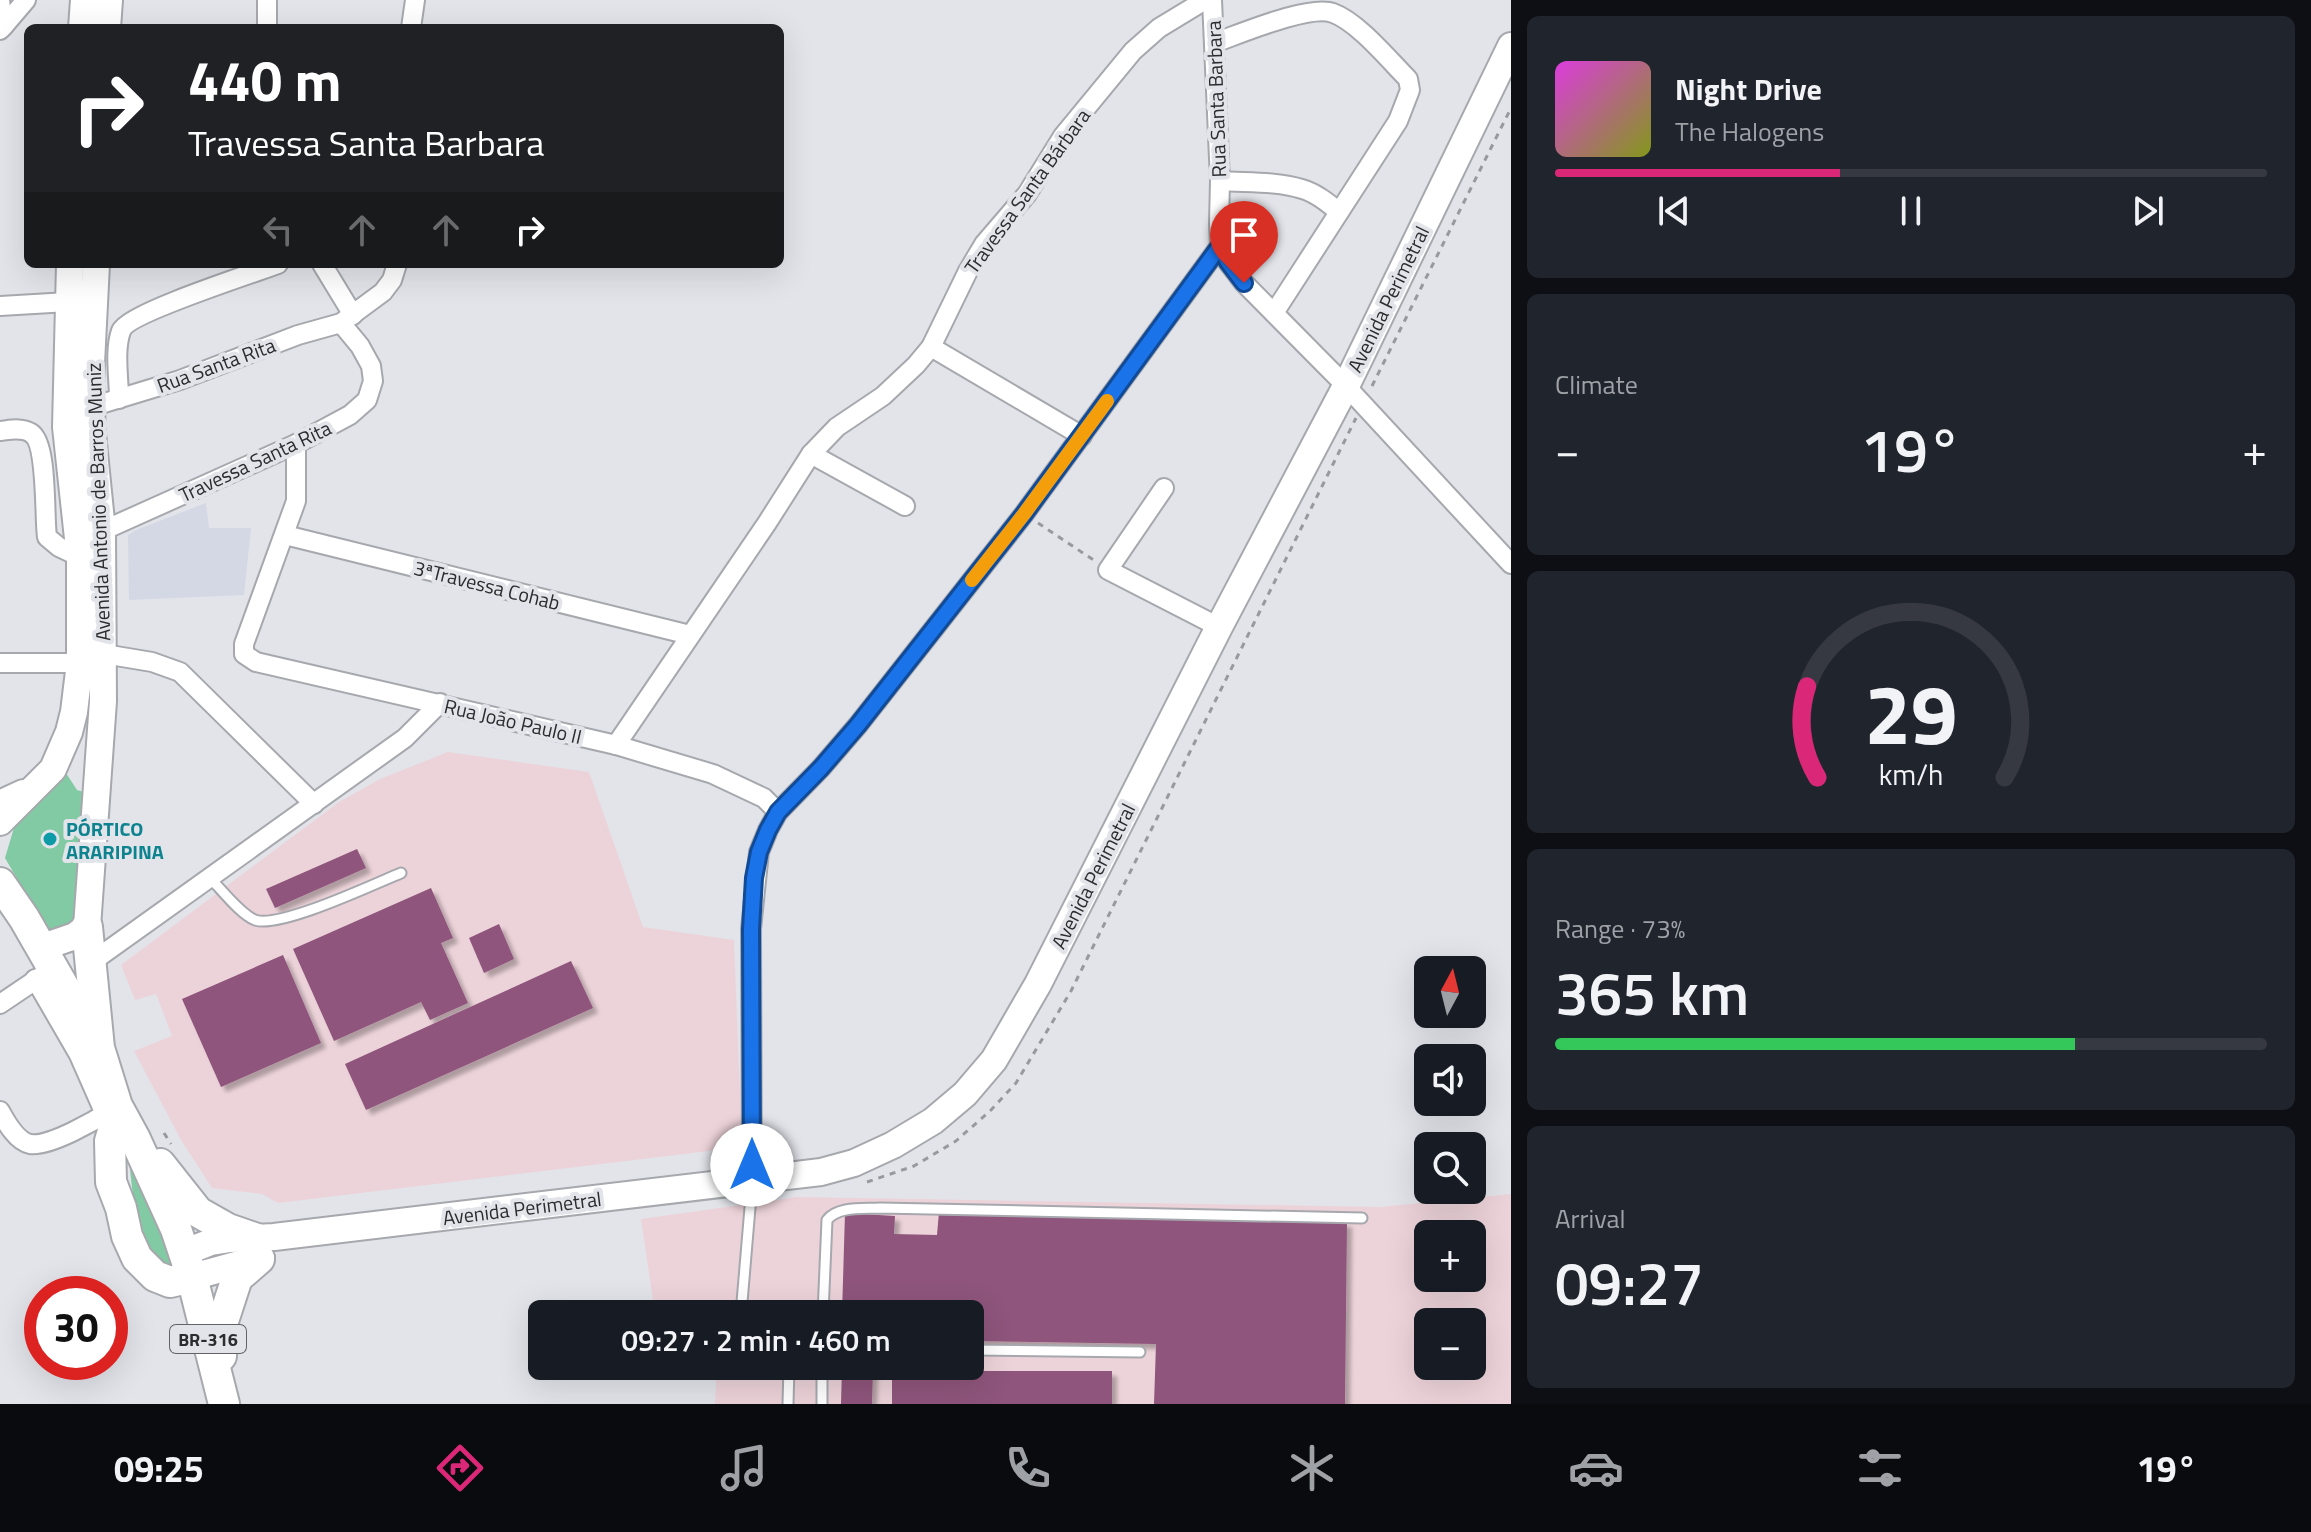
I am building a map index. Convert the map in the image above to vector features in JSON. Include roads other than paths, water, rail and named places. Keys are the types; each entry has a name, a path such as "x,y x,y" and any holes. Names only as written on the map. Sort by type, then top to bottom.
{"highway":[{"name":"BR-316","path":"0,883 24,918 42,966 99,1048 114,1110 150,1136 224,1403"},
{"path":"87,927 99,1048"},
{"path":"114,1110 110,1141 111,1182 137,1258 155,1276 170,1282 188,1265"},
{"path":"150,1136 161,1166 198,1212 258,1249 237,1278 223,1321 224,1403"}],"main road":[{"path":"82,24 84,0"},
{"path":"107,24 109,0"},
{"name":"Avenida Perimetral","path":"258,1249 295,1246 314,1232 821,1172 854,1163 893,1145 933,1121 965,1094 994,1060 1038,984 1219,627 1346,386 1511,46"},
{"name":"Avenida Antonio de Barros Muniz","path":"70,268 66,427 92,658 103,701 87,927"},
{"name":"Avenida Antonio de Barros Muniz","path":"0,822 12,801 53,769 69,732 92,658 102,531 91,407 96,268"},
{"path":"59,757 78,780 97,783"},
{"path":"42,966 87,927"},
{"path":"188,1265 258,1249"}],"street":[{"path":"0,0 2,28"},
{"path":"2,28 26,0"},
{"path":"267,0 267,24"},
{"path":"412,24 415,0"},
{"name":"Travessa Santa Bárbara","path":"616,745 811,454 837,427 883,396 931,347 984,244 1027,194 1063,136 1133,51 1159,28 1205,0"},
{"name":"Rua Santa Barbara","path":"1212,0 1220,246"},
{"path":"1214,43 1311,12 1331,12 1346,20 1408,79 1410,90 1398,121 1274,313"},
{"path":"1220,181 1278,184 1303,189 1339,212"},
{"path":"752,1180 751,929 754,878 759,852 768,830 778,812 858,725 1024,514 1220,246 1244,283 1346,386 1511,564"},
{"path":"119,399 118,345 124,326 163,306 267,268"},
{"path":"324,268 347,319 383,292 396,268"},
{"path":"0,306 68,302"},
{"name":"Rua Santa Rita","path":"91,407 180,380 347,319"},
{"name":"Travessa Santa Rita","path":"102,531 296,444 350,415 367,400 373,381 371,366 347,319"},
{"path":"931,347 1082,436"},
{"path":"0,431 20,429 36,437 44,480 47,537 80,557"},
{"path":"285,535 296,501 296,444"},
{"path":"811,454 905,506"},
{"path":"1164,488 1108,570 1219,627"},
{"name":"3ªTravessa Cohab","path":"285,535 690,635"},
{"name":"Rua João Paulo II","path":"285,535 243,650 256,662 616,745 713,774 764,798 778,812"},
{"path":"0,663 92,658 152,662 180,672 314,804"},
{"path":"89,964 405,738 440,703"},
{"path":"0,1004 42,966 79,1055 114,1110 64,1135 27,1144 18,1138 0,1111"}],"lane":[{"path":"210,878 252,920 264,922 292,916 401,873"},
{"path":"742,1300 752,1180"},
{"path":"824,1300 827,1220 838,1211 880,1208 1362,1218"},
{"path":"984,1350 1140,1352"},
{"path":"788,1404 789,1380"},
{"path":"822,1380 822,1404"}],"place":[{"name":"PÓRTICO ARARIPINA","path":"50,839"}]}
